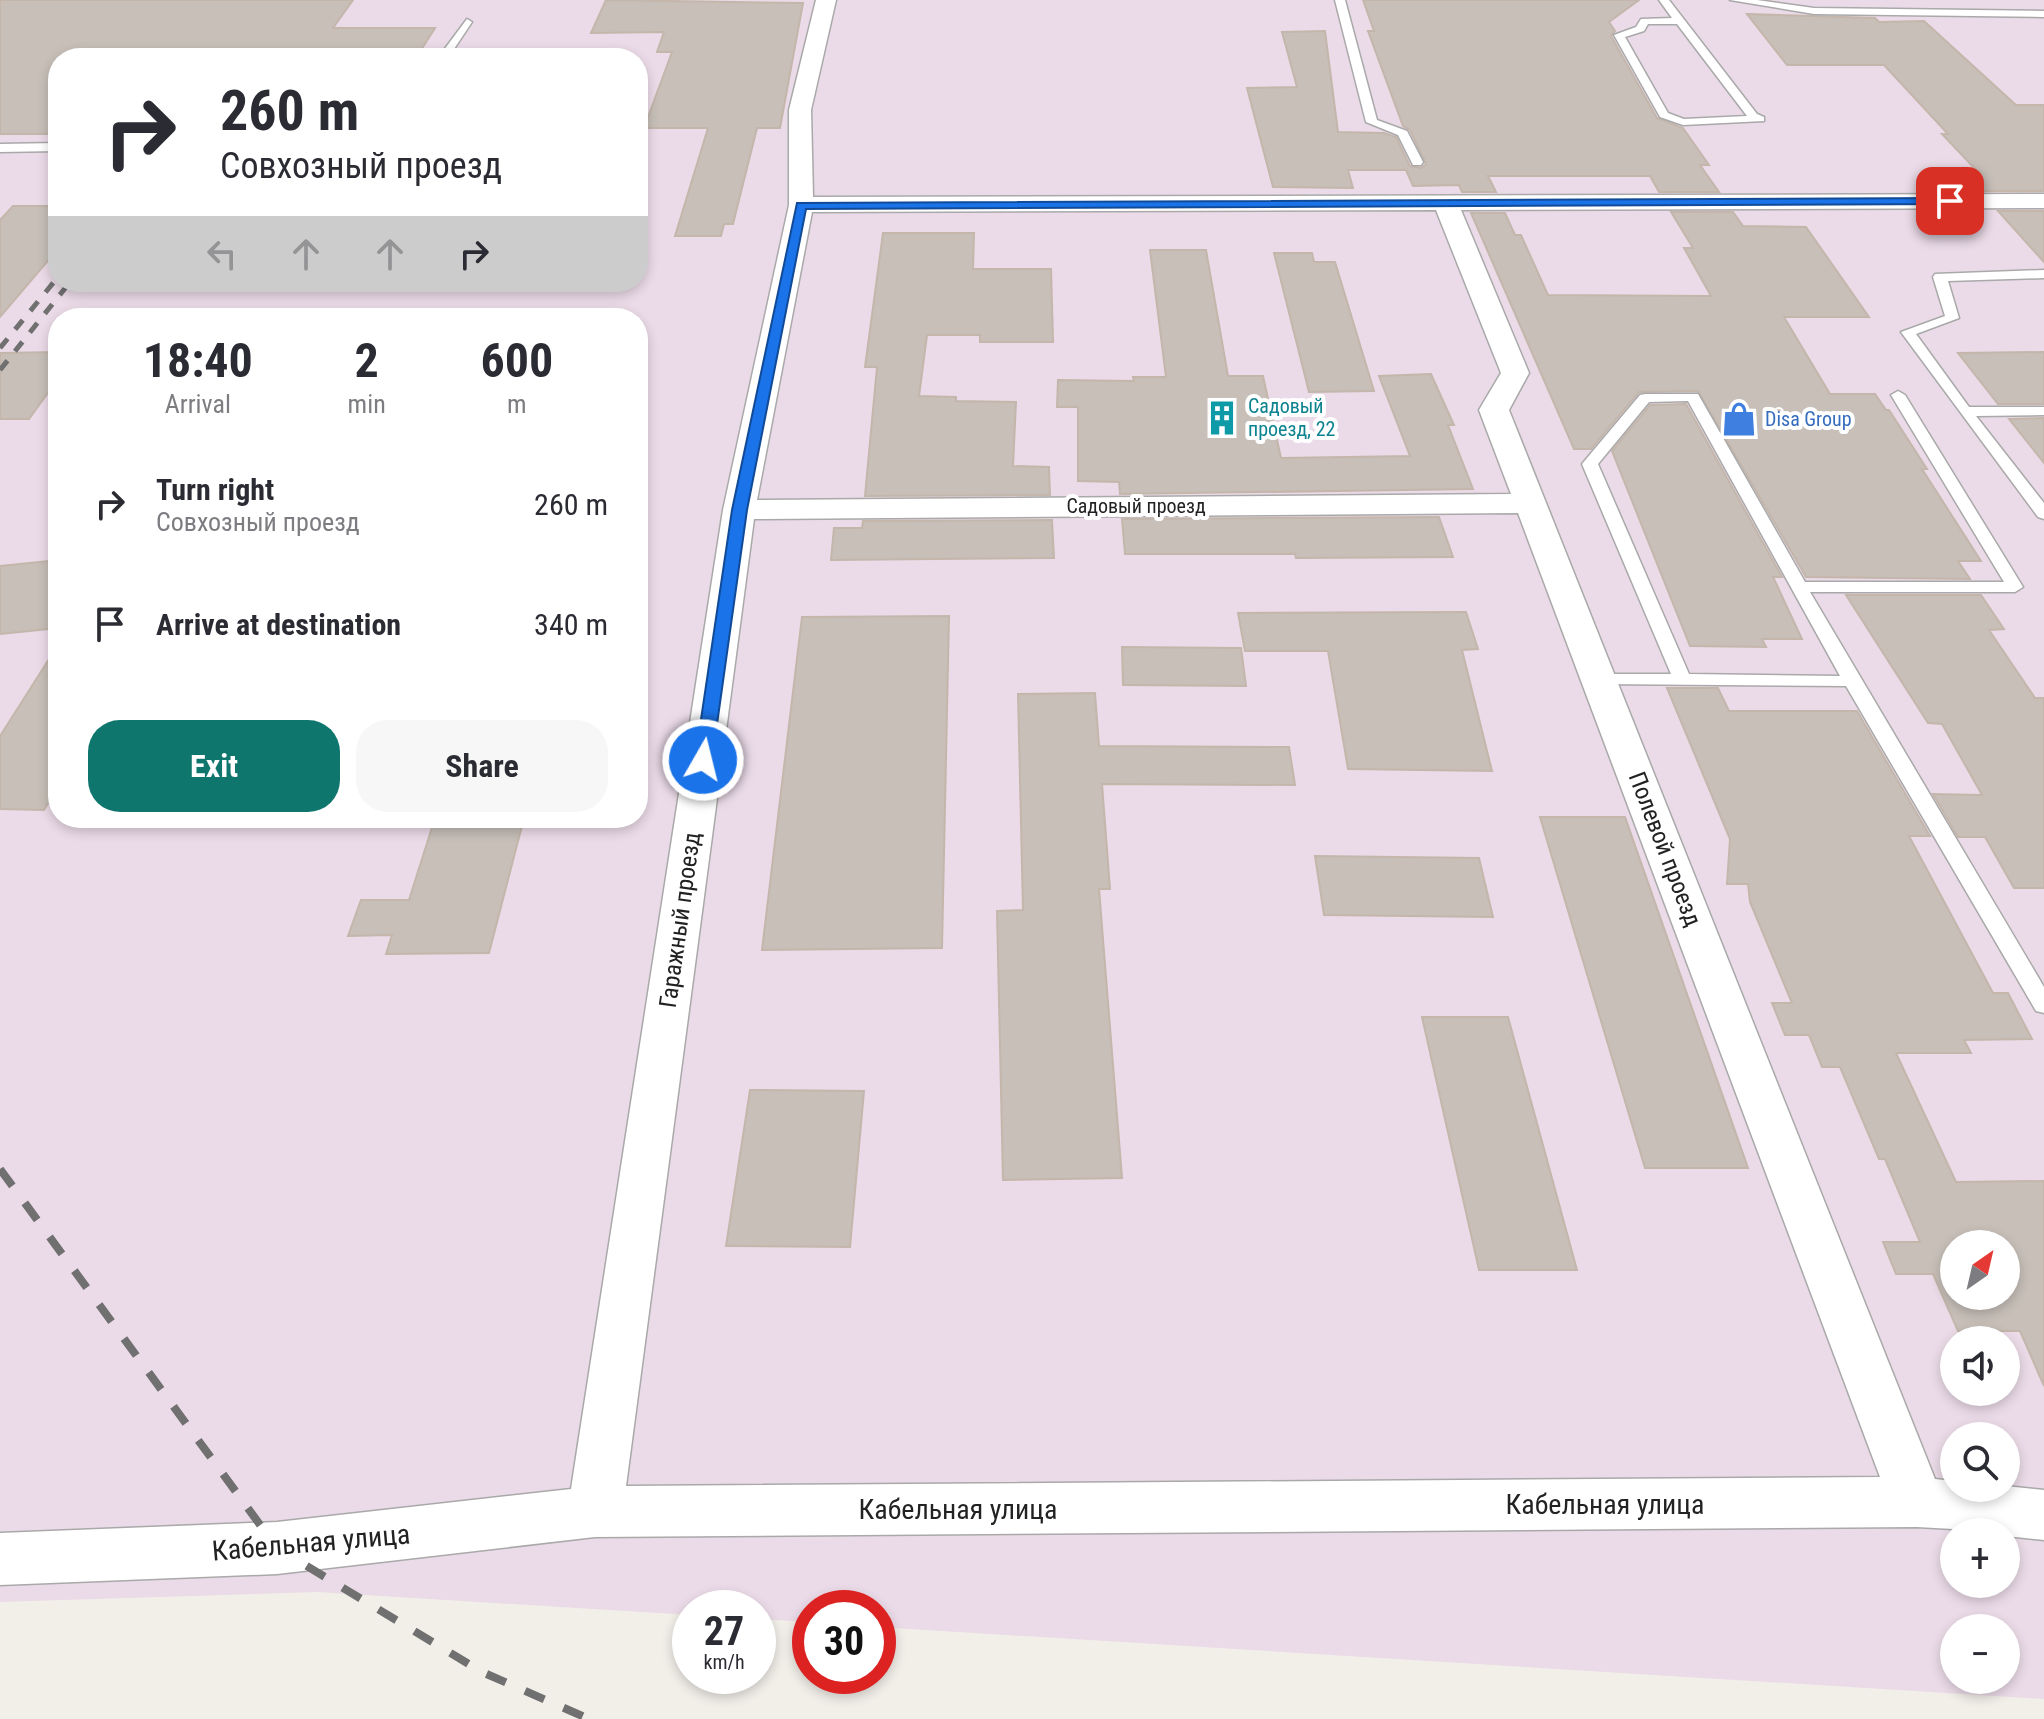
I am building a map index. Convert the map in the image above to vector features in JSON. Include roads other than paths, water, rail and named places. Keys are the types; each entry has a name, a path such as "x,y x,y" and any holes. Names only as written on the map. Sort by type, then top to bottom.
{"street":[{"name":"Гаражный проезд","path":"595,1512 739,510 801,205 800,110 826,0"},
{"name":"Полевой проезд","path":"1445,201 1515,373 1494,410 1917,1502"},
{"path":"801,205 2044,201"},
{"name":"Садовый проезд","path":"739,510 1532,503"},
{"name":"Кабельная улица","path":"0,1559 277,1548 595,1512 1917,1502 2044,1515"}],"lane":[{"path":"1340,0 1372,122 1403,133 1417,162"},
{"path":"1664,0 1681,21 1753,116 1760,119 1683,122 1664,115 1619,35 1640,29 1645,21 1681,21"},
{"path":"1735,0 1814,11 2044,14"},
{"path":"450,48 467,22"},
{"path":"0,148 48,147"},
{"path":"2044,274 1940,277 1952,318 1908,332 2044,514"},
{"path":"1799,587 2015,587 1898,395"},
{"path":"1682,679 1590,464 1645,398 1693,397 1852,681 2044,1005"},
{"path":"1965,412 2044,411"},
{"path":"1600,679 1852,681"}],"railway":[{"path":"0,348 48,289"},
{"path":"49,308 62,292"},
{"path":"0,370 48,310"},
{"path":"0,1169 277,1548 482,1672 589,1719"}],"place":[{"name":"Садовый проезд, 22","path":"1222,418"},
{"name":"Disa Group","path":"1739,419"}]}
